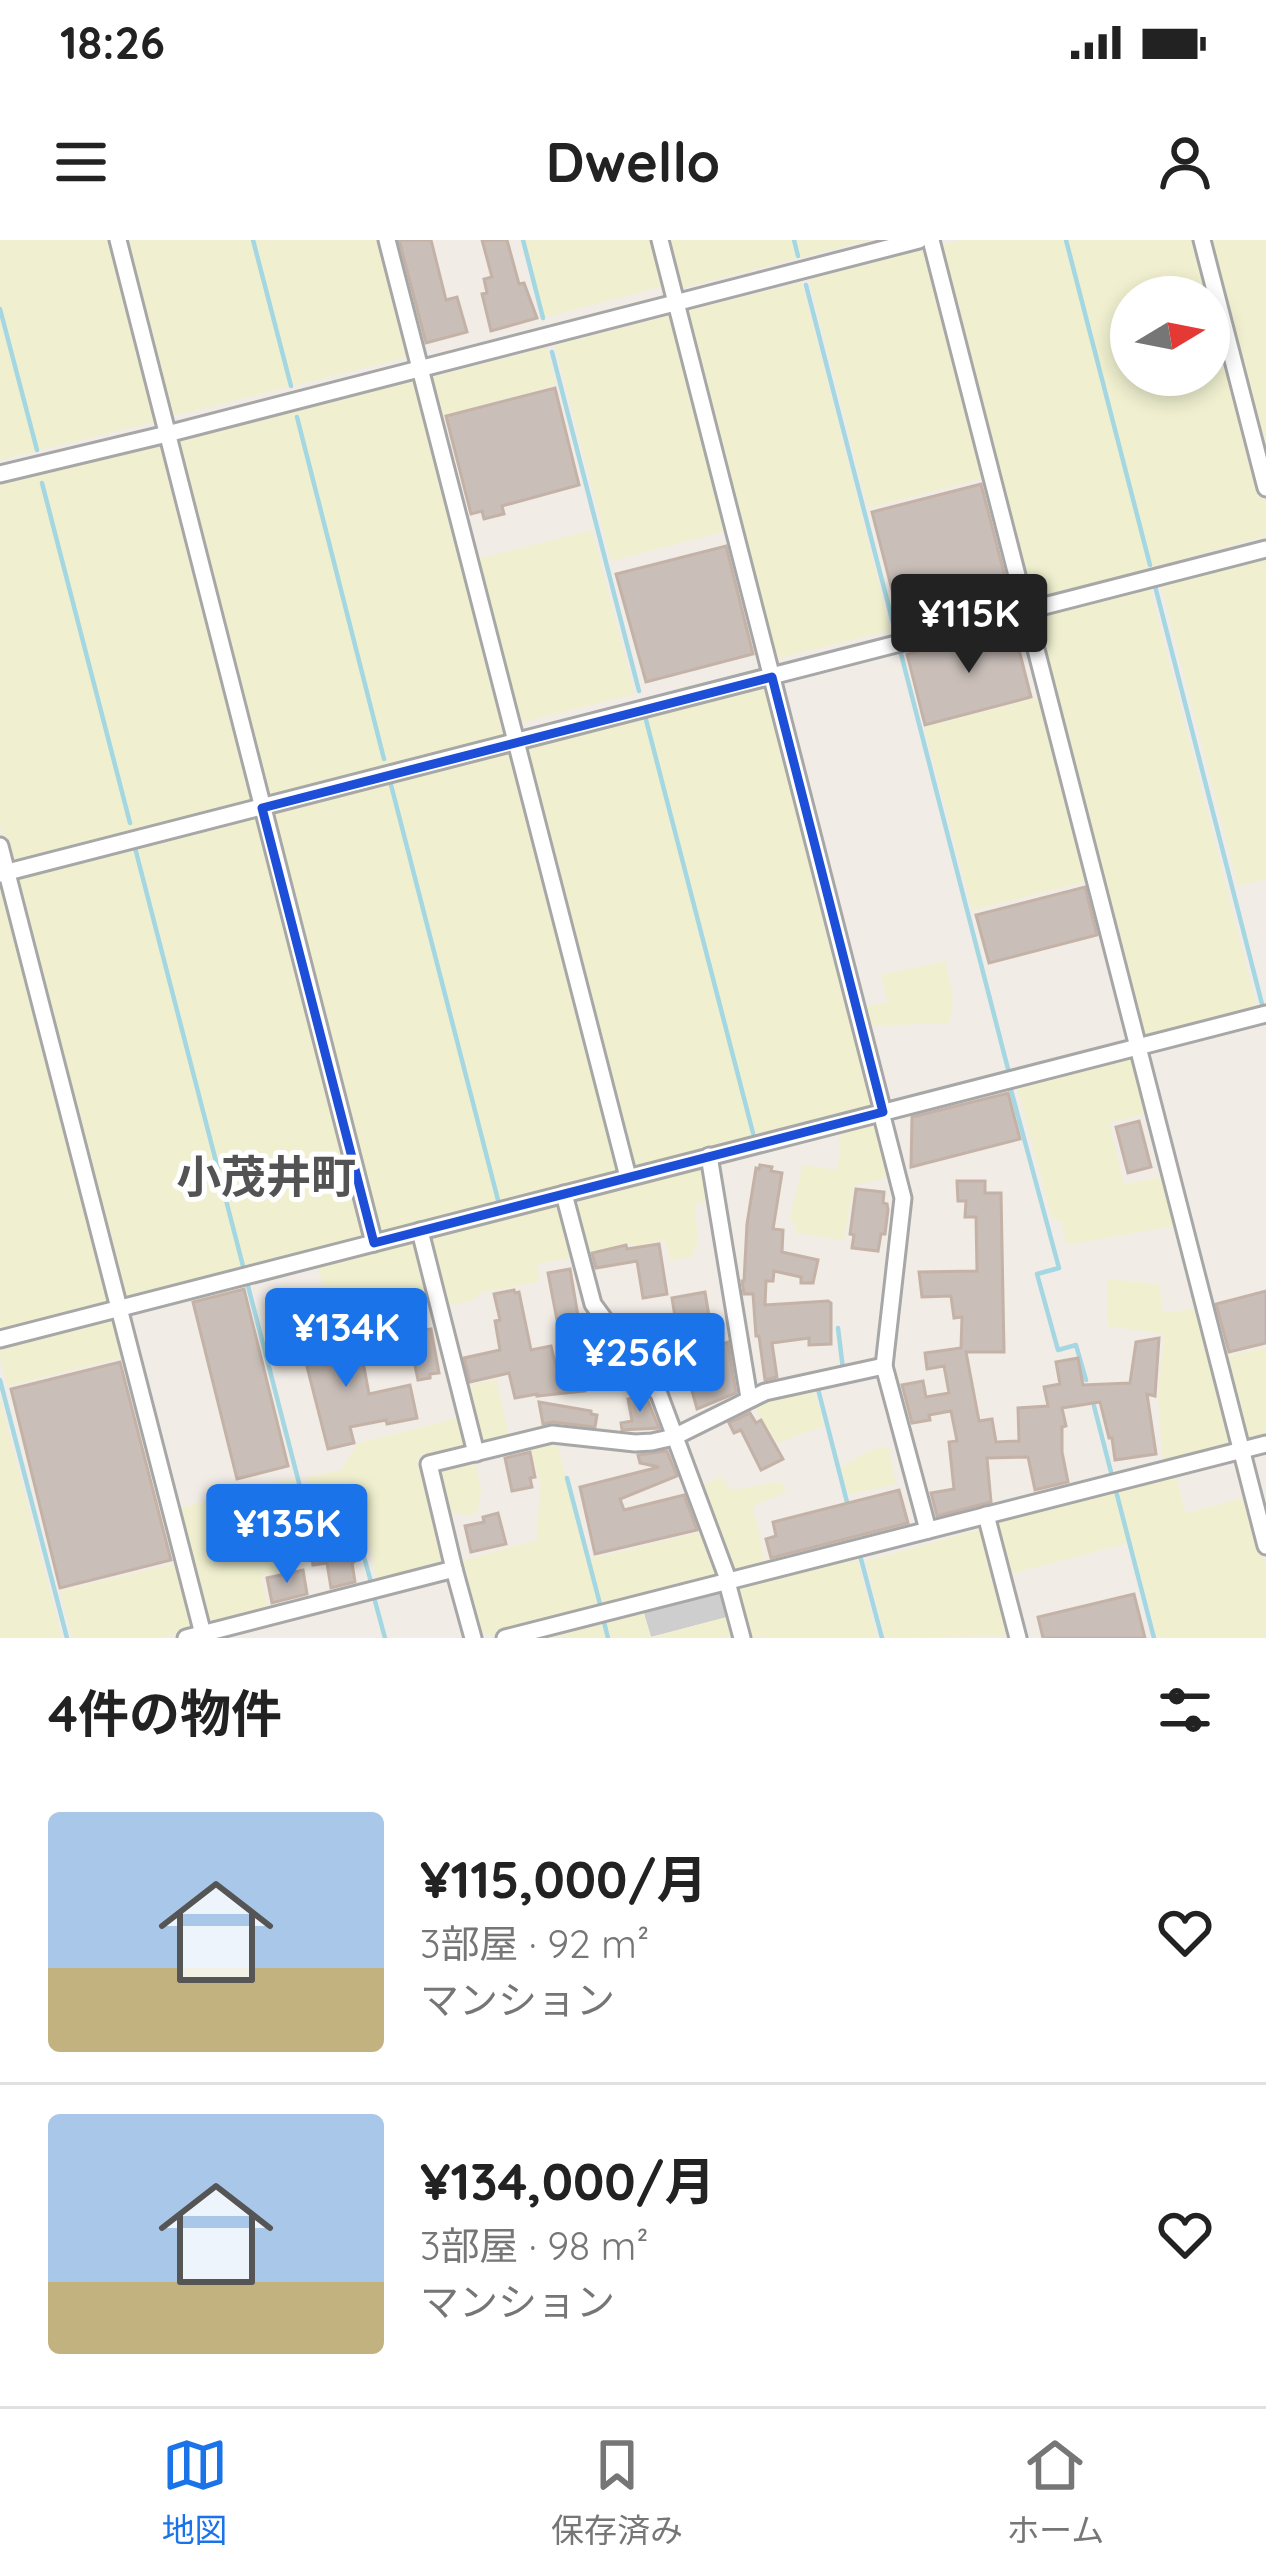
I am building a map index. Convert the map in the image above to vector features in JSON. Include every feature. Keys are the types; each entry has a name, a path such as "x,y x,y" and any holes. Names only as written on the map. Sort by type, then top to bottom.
{"street":[{"path":"118,240 374,1243"},
{"path":"387,240 628,1177"},
{"path":"660,240 903,1198 884,1366 928,1530"},
{"path":"0,474 920,240"},
{"path":"931,240 1266,1546"},
{"path":"1202,240 1266,488"},
{"path":"454,1569 198,1636 3,865 1266,549"},
{"path":"0,1339 1266,1014"},
{"path":"709,1156 749,1398"},
{"path":"564,1194 593,1304 658,1394 728,1582 742,1638"},
{"path":"420,1231 476,1453"},
{"path":"473,1638 429,1465 552,1434 635,1443 674,1437 749,1398 884,1366"},
{"path":"505,1638 1266,1444"},
{"path":"986,1515 1018,1638"}],"highlighted area":[{"path":"772,677 883,1112 374,1243 262,808"}],"shaded area":[{"path":"718,1592 725,1595 731,1616 651,1637 643,1610"}],"green space":[{"path":"0,240 111,240 157,421 0,460"},
{"path":"124,240 382,240 412,356 170,417"},
{"path":"523,240 652,240 664,286 543,318"},
{"path":"666,240 869,240 679,289"},
{"path":"962,240 1199,240 1208,276 1110,276 1110,396 1230,396 1230,361 1266,501 1266,536 1031,600 936,247"},
{"path":"1206,240 1266,240 1266,472 1230,333 1230,276 1215,276"},
{"path":"929,248 987,477 868,508 809,279"},
{"path":"802,282 891,630 771,660 682,312"},
{"path":"675,314 730,530 611,561 555,345"},
{"path":"547,347 556,385 437,417 429,378"},
{"path":"418,379 509,733 264,796 172,441"},
{"path":"162,443 253,799 9,862 0,826 0,485"},
{"path":"592,530 635,694 516,724 473,560"},
{"path":"1266,554 1266,879 1238,886 1160,581"},
{"path":"1149,583 1257,1008 1146,1038 1139,1034 1033,613"},
{"path":"765,682 874,1105 633,1168 521,749 525,743"},
{"path":"1044,696 1092,880 972,910 924,727"},
{"path":"514,750 621,1166 617,1172 380,1233 374,1228 267,810"},
{"path":"259,814 367,1232 364,1238 121,1303 13,877"},
{"path":"0,877 112,1301 0,1333"},
{"path":"945,961 953,998 950,1023 868,1026 863,1007 888,1002 881,975"},
{"path":"1132,1057 1139,1065 1150,1112 1109,1123 1124,1184 1166,1176 1179,1225 1067,1245 1061,1222 1052,1218 1017,1087"},
{"path":"874,1124 893,1176 853,1186 844,1240 795,1233 796,1222 789,1220 803,1165 838,1170 841,1132"},
{"path":"703,1165 710,1200 695,1204 698,1245 693,1256 670,1261 665,1240 583,1253 573,1199"},
{"path":"559,1205 575,1257 538,1264 539,1282 479,1293 476,1299 447,1306 429,1236"},
{"path":"415,1240 427,1293 419,1296 425,1322 410,1330 374,1336 351,1322 331,1319 318,1266"},
{"path":"1107,1279 1159,1284 1163,1313 1199,1308 1235,1445 1163,1463 1158,1400 1164,1334 1107,1326"},
{"path":"115,1318 125,1357 7,1386 0,1347"},
{"path":"597,1319 652,1390 631,1394 614,1368 568,1377 558,1326"},
{"path":"1266,1347 1266,1438 1248,1442 1243,1440 1222,1358"},
{"path":"496,1379 510,1439 482,1445 468,1386"},
{"path":"813,1386 824,1426 777,1443 751,1402"},
{"path":"0,1397 62,1638 0,1638"},
{"path":"458,1418 465,1445 417,1459 443,1561 377,1584 365,1516 342,1491 312,1496 306,1477 341,1470 358,1443"},
{"path":"557,1442 586,1560 705,1531 720,1578 489,1636 478,1628 461,1561 537,1540 540,1483 530,1446"},
{"path":"888,1446 896,1484 849,1495 841,1467"},
{"path":"475,1460 481,1492 477,1512 445,1513 435,1477 439,1469"},
{"path":"1175,1473 1186,1513 1247,1497 1266,1567 1266,1638 1157,1638 1132,1542 1006,1575 993,1520"},
{"path":"721,1476 730,1490 781,1482 786,1492 753,1506 766,1564 740,1573 730,1565 707,1510 711,1507 703,1485"},
{"path":"293,1478 300,1508 289,1512 292,1525 299,1524 304,1545 279,1551 283,1570 261,1576 268,1608 213,1623 205,1620 176,1509"},
{"path":"984,1528 1012,1636 885,1638 866,1561"},
{"path":"856,1554 877,1638 747,1638 735,1590 738,1583"},
{"path":"178,1563 194,1625 191,1630 160,1638 72,1638 60,1591"},
{"path":"643,1610 651,1637 731,1616 737,1638 528,1638"}],"water":[{"path":"765,667 766,672 0,868 0,864"}],"building":[{"path":"399,240 431,240 446,300 457,297 467,332 426,343"},
{"path":"482,240 507,240 519,284 524,283 537,318 491,331 482,294 487,293 484,279 492,277"},
{"path":"555,388 579,485 502,506 504,514 484,519 482,511 471,514 446,416"},
{"path":"981,484 1010,596 901,625 872,512"},
{"path":"726,546 753,654 646,682 616,574"},
{"path":"1013,626 1031,697 925,725 907,654"},
{"path":"1085,887 1097,935 989,963 976,915"},
{"path":"1008,1093 1020,1139 911,1167 912,1117"},
{"path":"1139,1121 1151,1167 1128,1173 1116,1127"},
{"path":"760,1165 782,1173 773,1229 783,1230 782,1252 818,1260 813,1283 774,1271 773,1281 766,1281 765,1305 831,1303 831,1344 809,1345 809,1338 772,1343 777,1377 765,1380 753,1294 744,1294 742,1281 747,1224"},
{"path":"957,1181 985,1181 985,1193 1001,1193 1004,1352 966,1352 979,1421 992,1419 996,1442 1019,1441 1018,1408 1048,1406 1044,1387 1060,1384 1056,1362 1078,1358 1083,1385 1130,1383 1136,1342 1159,1338 1155,1396 1147,1394 1156,1454 1115,1460 1100,1402 1062,1408 1068,1482 1035,1490 1028,1457 987,1458 991,1502 937,1516 931,1493 954,1489 949,1442 957,1441 951,1411 912,1423 902,1385 923,1381 926,1397 949,1393 944,1366 927,1369 925,1353 961,1348 962,1317 954,1318 951,1296 922,1297 919,1272 977,1271 976,1217 965,1217 966,1201 958,1201"},
{"path":"856,1189 884,1192 888,1210 878,1251 852,1248"},
{"path":"659,1244 667,1294 643,1298 637,1261 596,1268 592,1253 626,1245 627,1249"},
{"path":"570,1269 578,1316 557,1320 548,1273"},
{"path":"244,1289 288,1466 237,1479 193,1302"},
{"path":"1266,1291 1266,1343 1229,1352 1216,1304"},
{"path":"519,1292 531,1350 551,1346 559,1379 584,1376 585,1391 515,1398 509,1373 470,1382 464,1358 500,1350 494,1294"},
{"path":"705,1292 709,1316 701,1325 704,1339 655,1347 653,1336 676,1332 672,1298"},
{"path":"323,1321 335,1367 363,1362 369,1394 410,1385 417,1418 350,1427 354,1443 328,1449 304,1355 297,1357 290,1330"},
{"path":"431,1329 439,1373 418,1380 408,1333"},
{"path":"728,1342 736,1393 697,1409 691,1387 711,1381 709,1374 715,1371 707,1350"},
{"path":"120,1362 171,1560 60,1588 11,1389"},
{"path":"646,1396 659,1428 622,1430 621,1423 632,1421 628,1399"},
{"path":"539,1402 591,1411 597,1415 595,1427 543,1424"},
{"path":"750,1413 756,1423 761,1420 783,1459 761,1470 741,1430 734,1433 729,1423"},
{"path":"667,1451 677,1476 620,1499 624,1510 684,1495 697,1530 595,1554 580,1487 659,1467 640,1463 638,1455"},
{"path":"530,1452 532,1487 512,1491 505,1458"},
{"path":"899,1490 908,1523 771,1558 766,1539 776,1536 773,1522"},
{"path":"498,1513 506,1544 471,1552 465,1526"},
{"path":"339,1517 354,1562 355,1582 331,1588 327,1563 313,1565 306,1520"},
{"path":"303,1570 307,1594 272,1603 267,1578"},
{"path":"1134,1594 1145,1638 1043,1638 1038,1617"}],"waterway":[{"path":"253,240 291,386"},
{"path":"523,240 543,318"},
{"path":"794,240 798,256"},
{"path":"1066,240 1150,565"},
{"path":"806,285 894,627"},
{"path":"0,309 37,450"},
{"path":"552,352 639,691"},
{"path":"297,417 384,759"},
{"path":"42,483 130,823"},
{"path":"1154,582 1262,1004"},
{"path":"900,650 1008,1069"},
{"path":"645,716 753,1133"},
{"path":"390,781 498,1200"},
{"path":"134,844 243,1266"},
{"path":"1011,1090 1059,1268 1037,1274 1058,1350 1076,1345 1086,1380"},
{"path":"248,1286 306,1510 335,1504 356,1528 371,1582"},
{"path":"838,1328 843,1369"},
{"path":"0,1380 67,1638"},
{"path":"818,1389 848,1506"},
{"path":"1094,1406 1111,1472"},
{"path":"567,1478 600,1604"},
{"path":"1116,1491 1154,1638"},
{"path":"861,1559 882,1638"},
{"path":"375,1601 385,1638"},
{"path":"604,1622 608,1638"}],"district":[{"name":"小茂井町","path":"266,1177"}]}
